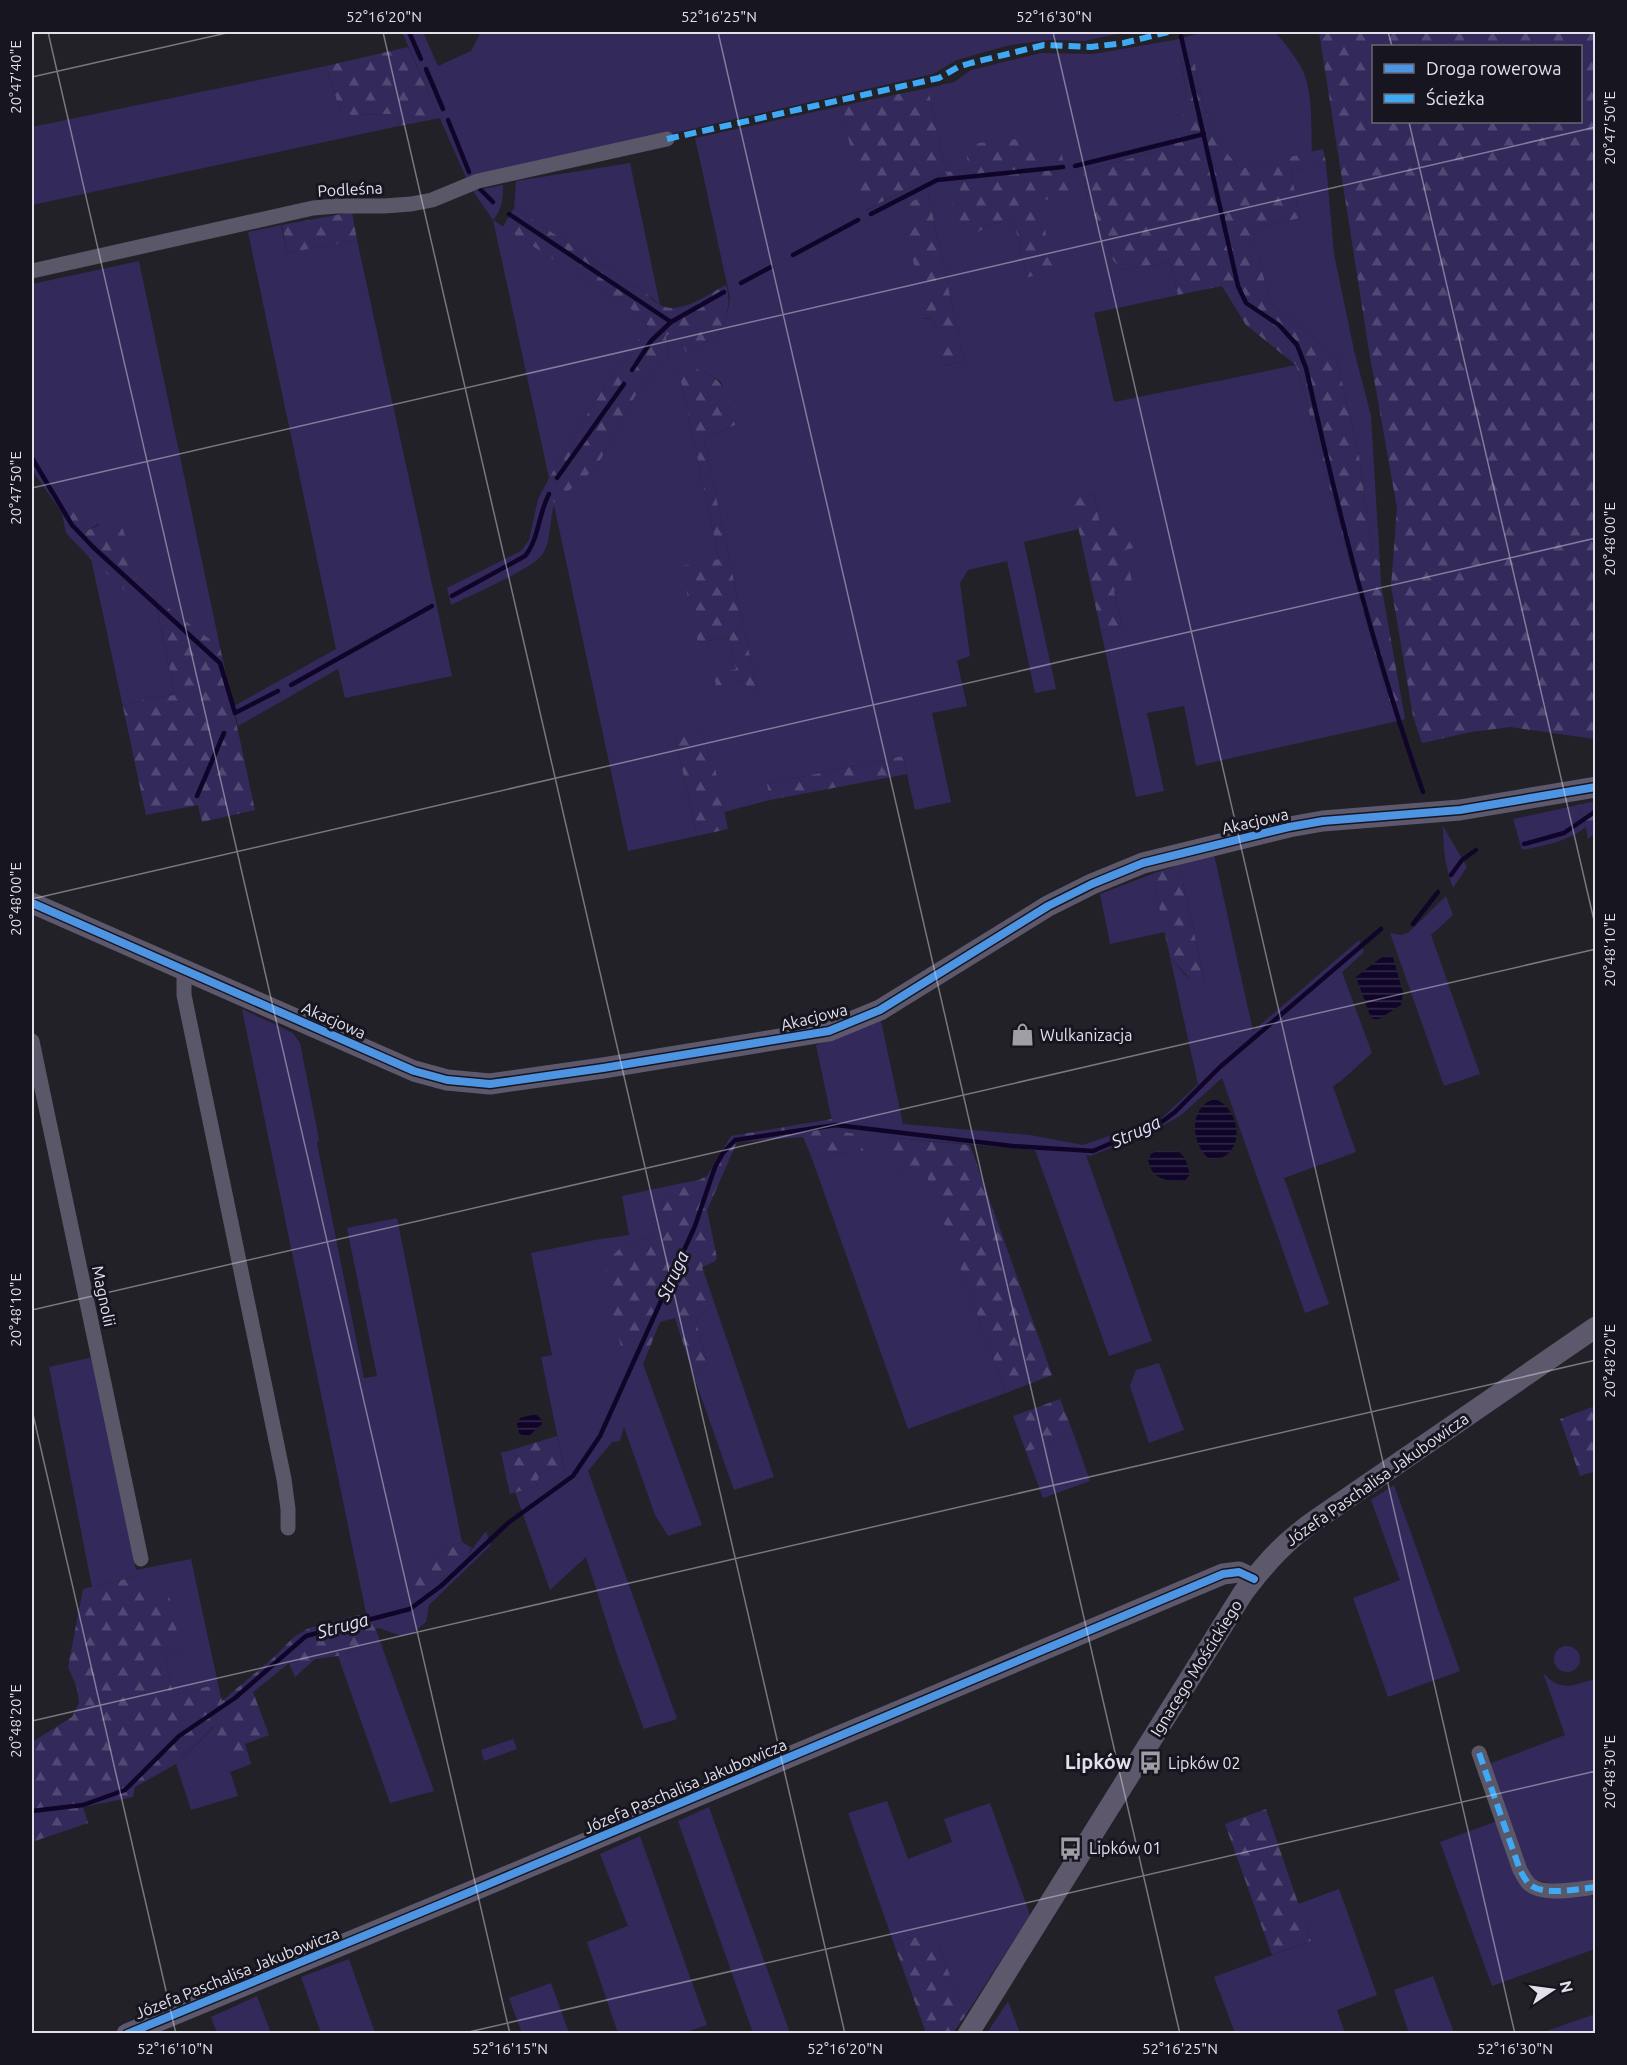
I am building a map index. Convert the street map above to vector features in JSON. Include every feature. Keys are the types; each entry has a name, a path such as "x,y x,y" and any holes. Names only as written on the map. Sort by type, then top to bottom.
{"street":[{"name":"Podleśna","path":"32,271 313,208 384,206 432,200 478,181 668,139"},
{"name":"Akacjowa","path":"32,903 414,1071 447,1080 490,1083 762,1043 814,1034 843,1026 880,1010 1048,906 1092,884 1143,863 1182,852 1323,821 1460,810 1596,787"},
{"path":"184,971 184,995 284,1479 288,1528"},
{"name":"Magnolii","path":"32,1041 141,1559"},
{"name":"Józefa Paschalisa Jakubowicza","path":"127,2034 1223,1574 1239,1572 1254,1579 1294,1535 1596,1327"},
{"name":"Ignacego Mościckiego","path":"968,2034 1221,1628 1254,1579"},
{"path":"1479,1753 1520,1870 1529,1885 1543,1890 1560,1891 1596,1887"}],"green space":[{"path":"402,32 423,32 438,66 471,51 480,34 491,32 1126,32 1084,41 1049,40 1010,45 957,60 933,74 467,180"},
{"path":"1205,32 1275,32 1297,61 1306,80 1311,111 1312,152 1240,169 1215,138 1199,87 1193,53 1180,56 1186,89 1186,106 1181,125 1169,148 1083,171 1089,207 1106,235 1113,260 1122,270 1170,262 1178,295 1094,313 1114,402 1296,365 1394,722 1196,766 1184,706 1147,713 1164,791 1136,797 1101,631 1122,626 1114,591 1125,549 1139,546 1101,528 1094,495 1073,499 1079,529 1024,542 1056,689 1035,693 1007,561 968,570 960,583 970,656 957,661 967,706 932,713 951,802 915,810 903,756 767,784 770,800 724,812 706,731 675,738 697,836 628,851 554,505 549,537 542,555 536,561 514,575 451,605 447,588 521,551 529,540 538,499 549,478 596,468 638,391 669,355 666,336 675,329 686,352 719,335 730,298 695,138 841,106 866,211 927,178 946,172 928,88 954,82 971,70 1041,53 1093,54 1174,40","holes":["969,169 1039,200 1027,277 1013,218 989,225 960,242 947,172","928,193 964,361 943,366 934,319 925,319","679,372 707,373 721,382 737,424 704,439 758,695 745,680 716,685 736,669 729,637 699,643 719,559"]},
{"path":"1319,32 1595,32 1595,739 1510,727 1471,732 1422,743 1413,716 1391,586 1397,508 1369,351"},
{"path":"408,47 440,118 399,126 394,114 352,115 340,111 326,66"},
{"path":"1193,53 1199,87 1215,138 1240,169 1323,149 1326,163 1291,172 1300,218 1252,229 1270,303 1336,356 1359,455 1372,553 1380,564 1381,584 1405,719 1394,722 1296,365 1246,325 1222,286 1178,295 1170,262 1122,270 1113,260 1106,235 1089,207 1083,171 1169,148 1184,113 1186,94 1180,56"},
{"path":"326,66 340,111 361,115 394,114 399,126 32,205 32,127"},
{"path":"928,88 946,172 927,178 865,211 841,106"},
{"path":"1027,138 1039,147 1060,146 1071,195 1039,201 1054,272 1027,277 1013,218 989,225 960,243 946,172 969,169 966,152 979,143"},
{"path":"630,163 660,305 646,293 514,208 516,181"},
{"path":"1326,163 1334,254 1354,350 1371,416 1380,564 1372,554 1359,455 1336,356 1270,303 1252,229 1300,218 1291,172"},
{"path":"503,185 501,204 493,220 473,191"},
{"path":"928,193 964,361 942,366 934,319 925,318 902,207"},
{"path":"514,208 646,293 660,305 668,308 685,306 726,285 728,292 727,310 719,335 686,352 675,330 666,336 669,355 638,391 596,468 554,503 549,478 604,387 648,326 637,313 503,227"},
{"path":"352,212 357,240 287,253 282,225"},
{"path":"493,220 637,313 648,326 604,387 549,478"},
{"path":"281,225 287,253 357,240 452,676 345,698 338,669 238,726 234,706 336,649 248,232"},
{"path":"139,261 220,647 155,599 175,695 148,698 123,707 91,559 128,592 137,576 129,553 98,524 86,531 71,508 62,513 32,470 32,284"},
{"path":"696,369 720,383 728,396 737,424 704,439 758,695 749,697 745,680 716,686 714,675 736,669 729,637 698,643 681,566 719,559 679,372"},
{"path":"1094,495 1101,528 1134,521 1140,546 1125,550 1133,586 1114,591 1122,626 1101,631 1072,499"},
{"path":"71,508 86,531 108,521 123,529 137,576 128,593 66,533 62,513"},
{"path":"155,598 220,647 255,810 202,822 198,805 146,815 123,707 148,698 175,695"},
{"path":"707,731 728,829 697,836 675,737"},
{"path":"903,756 907,774 770,800 767,784"},
{"path":"1595,801 1595,833 1588,839 1578,805"},
{"path":"1578,805 1586,827 1548,845 1522,850 1513,819"},
{"path":"1443,826 1467,867 1453,888 1445,857"},
{"path":"1214,854 1253,1031 1359,940 1364,952 1342,972 1372,1053 1333,1086 1356,1152 1284,1178 1329,1304 1305,1313 1222,1078 1180,1116 1149,1133 1090,1156 1086,1155 1152,1341 1109,1356 1035,1150 885,1137 899,1172 926,1173 1006,1393 908,1429 811,1156 836,1152 864,1154 834,1131 816,1045 881,1021 903,1124 1030,1135 1083,1145 1163,1117 1198,1084 1170,957 1186,976 1206,986 1179,865"},
{"path":"1179,865 1206,987 1194,983 1170,957 1152,874"},
{"path":"1152,874 1165,932 1110,944 1100,894"},
{"path":"1446,896 1453,915 1431,935 1480,1074 1444,1086 1390,933 1401,935 1408,933"},
{"path":"242,1009 293,1033 300,1043 319,1139 317,1144 364,1378 377,1376 347,1228 397,1218 462,1542 433,1554 466,1557 486,1531 491,1545 429,1605 426,1622 413,1633 401,1636 379,1628 375,1629 374,1625 368,1623"},
{"path":"832,1119 834,1131 857,1134 865,1155 837,1152 811,1156 803,1137 737,1142 707,1210 717,1258 714,1262 702,1267 714,1302 696,1321 708,1365 693,1374 675,1318 660,1322 643,1364 632,1348 625,1364 604,1275 609,1260 621,1247 654,1235 665,1198 673,1185 699,1180 707,1176 731,1136"},
{"path":"884,1137 970,1145 1052,1375 1006,1393 926,1174 909,1179 899,1172"},
{"path":"673,1185 665,1198 654,1235 621,1247 626,1362 631,1347 643,1364 702,1525 668,1536 655,1515 624,1427 620,1441 612,1442 588,1471 677,1719 644,1729 618,1658 586,1557 550,1590 515,1492 536,1486 540,1473 552,1468 564,1468 541,1357 552,1355 531,1253 629,1235 622,1196"},
{"path":"714,1302 774,1477 734,1490 693,1374 708,1365 696,1321"},
{"path":"93,1357 136,1570 191,1559 218,1684 173,1695 165,1653 180,1651 141,1593 137,1576 92,1587 49,1367"},
{"path":"1159,1363 1184,1430 1149,1443 1130,1386 1136,1370"},
{"path":"1060,1399 1074,1435 1026,1452 1013,1416"},
{"path":"1595,1406 1595,1471 1580,1476 1560,1419"},
{"path":"1074,1435 1090,1481 1043,1498 1026,1452"},
{"path":"557,1436 564,1469 552,1468 540,1473 536,1486 510,1494 501,1453"},
{"path":"1394,1485 1460,1671 1388,1697 1353,1598 1400,1580 1371,1500"},
{"path":"462,1542 472,1548 466,1557 418,1598 412,1570 433,1554"},
{"path":"138,1576 142,1593 169,1595 181,1651 165,1653 173,1695 218,1684 222,1701 294,1637 309,1628 366,1613 368,1623 374,1625 380,1641 338,1656 315,1659 295,1677 289,1663 253,1692 269,1735 245,1744 251,1764 230,1772 214,1726 176,1764 135,1787 133,1797 83,1807 88,1823 32,1842 32,1742 72,1717 79,1703 77,1688 68,1667 83,1589"},
{"path":"380,1641 434,1791 390,1803 338,1656"},
{"path":"1567,1646 1576,1650 1580,1659 1576,1668 1567,1672 1558,1668 1554,1659 1558,1650"},
{"path":"1543,1673 1556,1683 1568,1686 1595,1679 1595,1876 1591,1881 1567,1884 1549,1883 1528,1874 1489,1764 1565,1735"},
{"path":"215,1726 238,1796 191,1810 176,1764"},
{"path":"513,1739 517,1749 484,1761 481,1750"},
{"path":"887,1801 908,1859 952,1842 944,1819 990,1803 1030,1915 965,2016 938,1943 917,1936 894,1944 848,1813"},
{"path":"709,1807 790,2033 753,2033 678,1821"},
{"path":"1266,1809 1311,1941 1272,1955 1225,1824"},
{"path":"1497,1821 1523,1885 1589,1894 1594,1899 1595,1949 1492,1986 1440,1842"},
{"path":"640,1836 707,2025 683,2033 618,2033 587,1942 628,1926 600,1854"},
{"path":"1339,1889 1377,1995 1337,2010 1345,2033 1235,2033 1214,1977 1311,1941 1298,1904"},
{"path":"917,1936 929,1936 938,1943 965,2016 953,2033 926,2033 894,1944"},
{"path":"349,1959 375,2033 321,2033 301,1977"},
{"path":"1433,1976 1454,2033 1409,2033 1394,1990"},
{"path":"551,1983 569,2033 522,2033 509,1998"},
{"path":"257,1996 271,2033 217,2033 211,2017"},
{"path":"1008,2001 1020,2033 987,2033"},
{"path":"1595,2014 1595,2033 1541,2033"}],"shaded area":[{"path":"1390,955 1393,957 1403,993 1401,1005 1379,1019 1373,1019 1356,977 1382,957"},
{"path":"1215,1099 1222,1103 1233,1116 1237,1134 1231,1150 1225,1156 1211,1160 1199,1146 1195,1127 1200,1110 1206,1103"},
{"path":"1157,1151 1178,1151 1185,1158 1190,1174 1185,1181 1166,1180 1153,1172 1148,1160 1151,1154"},
{"path":"536,1414 542,1424 530,1435 523,1436 519,1433 517,1424 520,1418"}],"waterway":[{"path":"409,32 421,59"},
{"path":"1181,36 1238,286 1246,303 1279,325 1297,345 1306,368 1358,582 1405,740 1423,792"},
{"path":"426,69 443,109"},
{"path":"448,120 469,172"},
{"path":"1075,166 1204,134"},
{"path":"871,214 937,180 1063,167"},
{"path":"480,189 493,202"},
{"path":"509,214 671,322"},
{"path":"793,255 858,220"},
{"path":"741,283 771,267"},
{"path":"632,370 651,341 671,322 724,292"},
{"path":"557,478 624,384"},
{"path":"32,458 72,525 94,548 220,663 235,713 278,691"},
{"path":"452,596 525,556 533,542 549,494"},
{"path":"291,685 432,606"},
{"path":"197,796 224,733"},
{"name":"Struga","path":"1524,844 1564,833 1596,811"},
{"name":"Struga","path":"1451,875 1462,860 1476,850"},
{"name":"Struga","path":"1413,924 1438,892"},
{"name":"Struga","path":"32,1811 83,1805 125,1790 179,1736 235,1698 306,1636 410,1609 441,1586 508,1523 573,1476 600,1436 695,1226 715,1167 723,1153 735,1140 836,1125 1012,1146 1093,1151 1163,1121 1175,1112 1220,1067 1381,929"}],"marked path":[{"path":"667,139 939,78 958,67 1044,45 1091,47 1124,43 1168,32"},
{"path":"1479,1753 1520,1870 1528,1883 1550,1891 1596,1887"}],"cycle path":[{"path":"32,903 414,1071 447,1080 490,1084 829,1031 880,1010 1048,906 1092,884 1143,863 1289,827 1323,821 1460,810 1596,787"},
{"path":"127,2034 1223,1574 1239,1572 1254,1579"}],"place":[{"name":"Wulkanizacja","path":"1022,1035"},
{"name":"Lipków 02","path":"1150,1763"},
{"name":"Lipków 01","path":"1071,1848"}],"district":[{"name":"Lipków","path":"1098,1762"}]}
